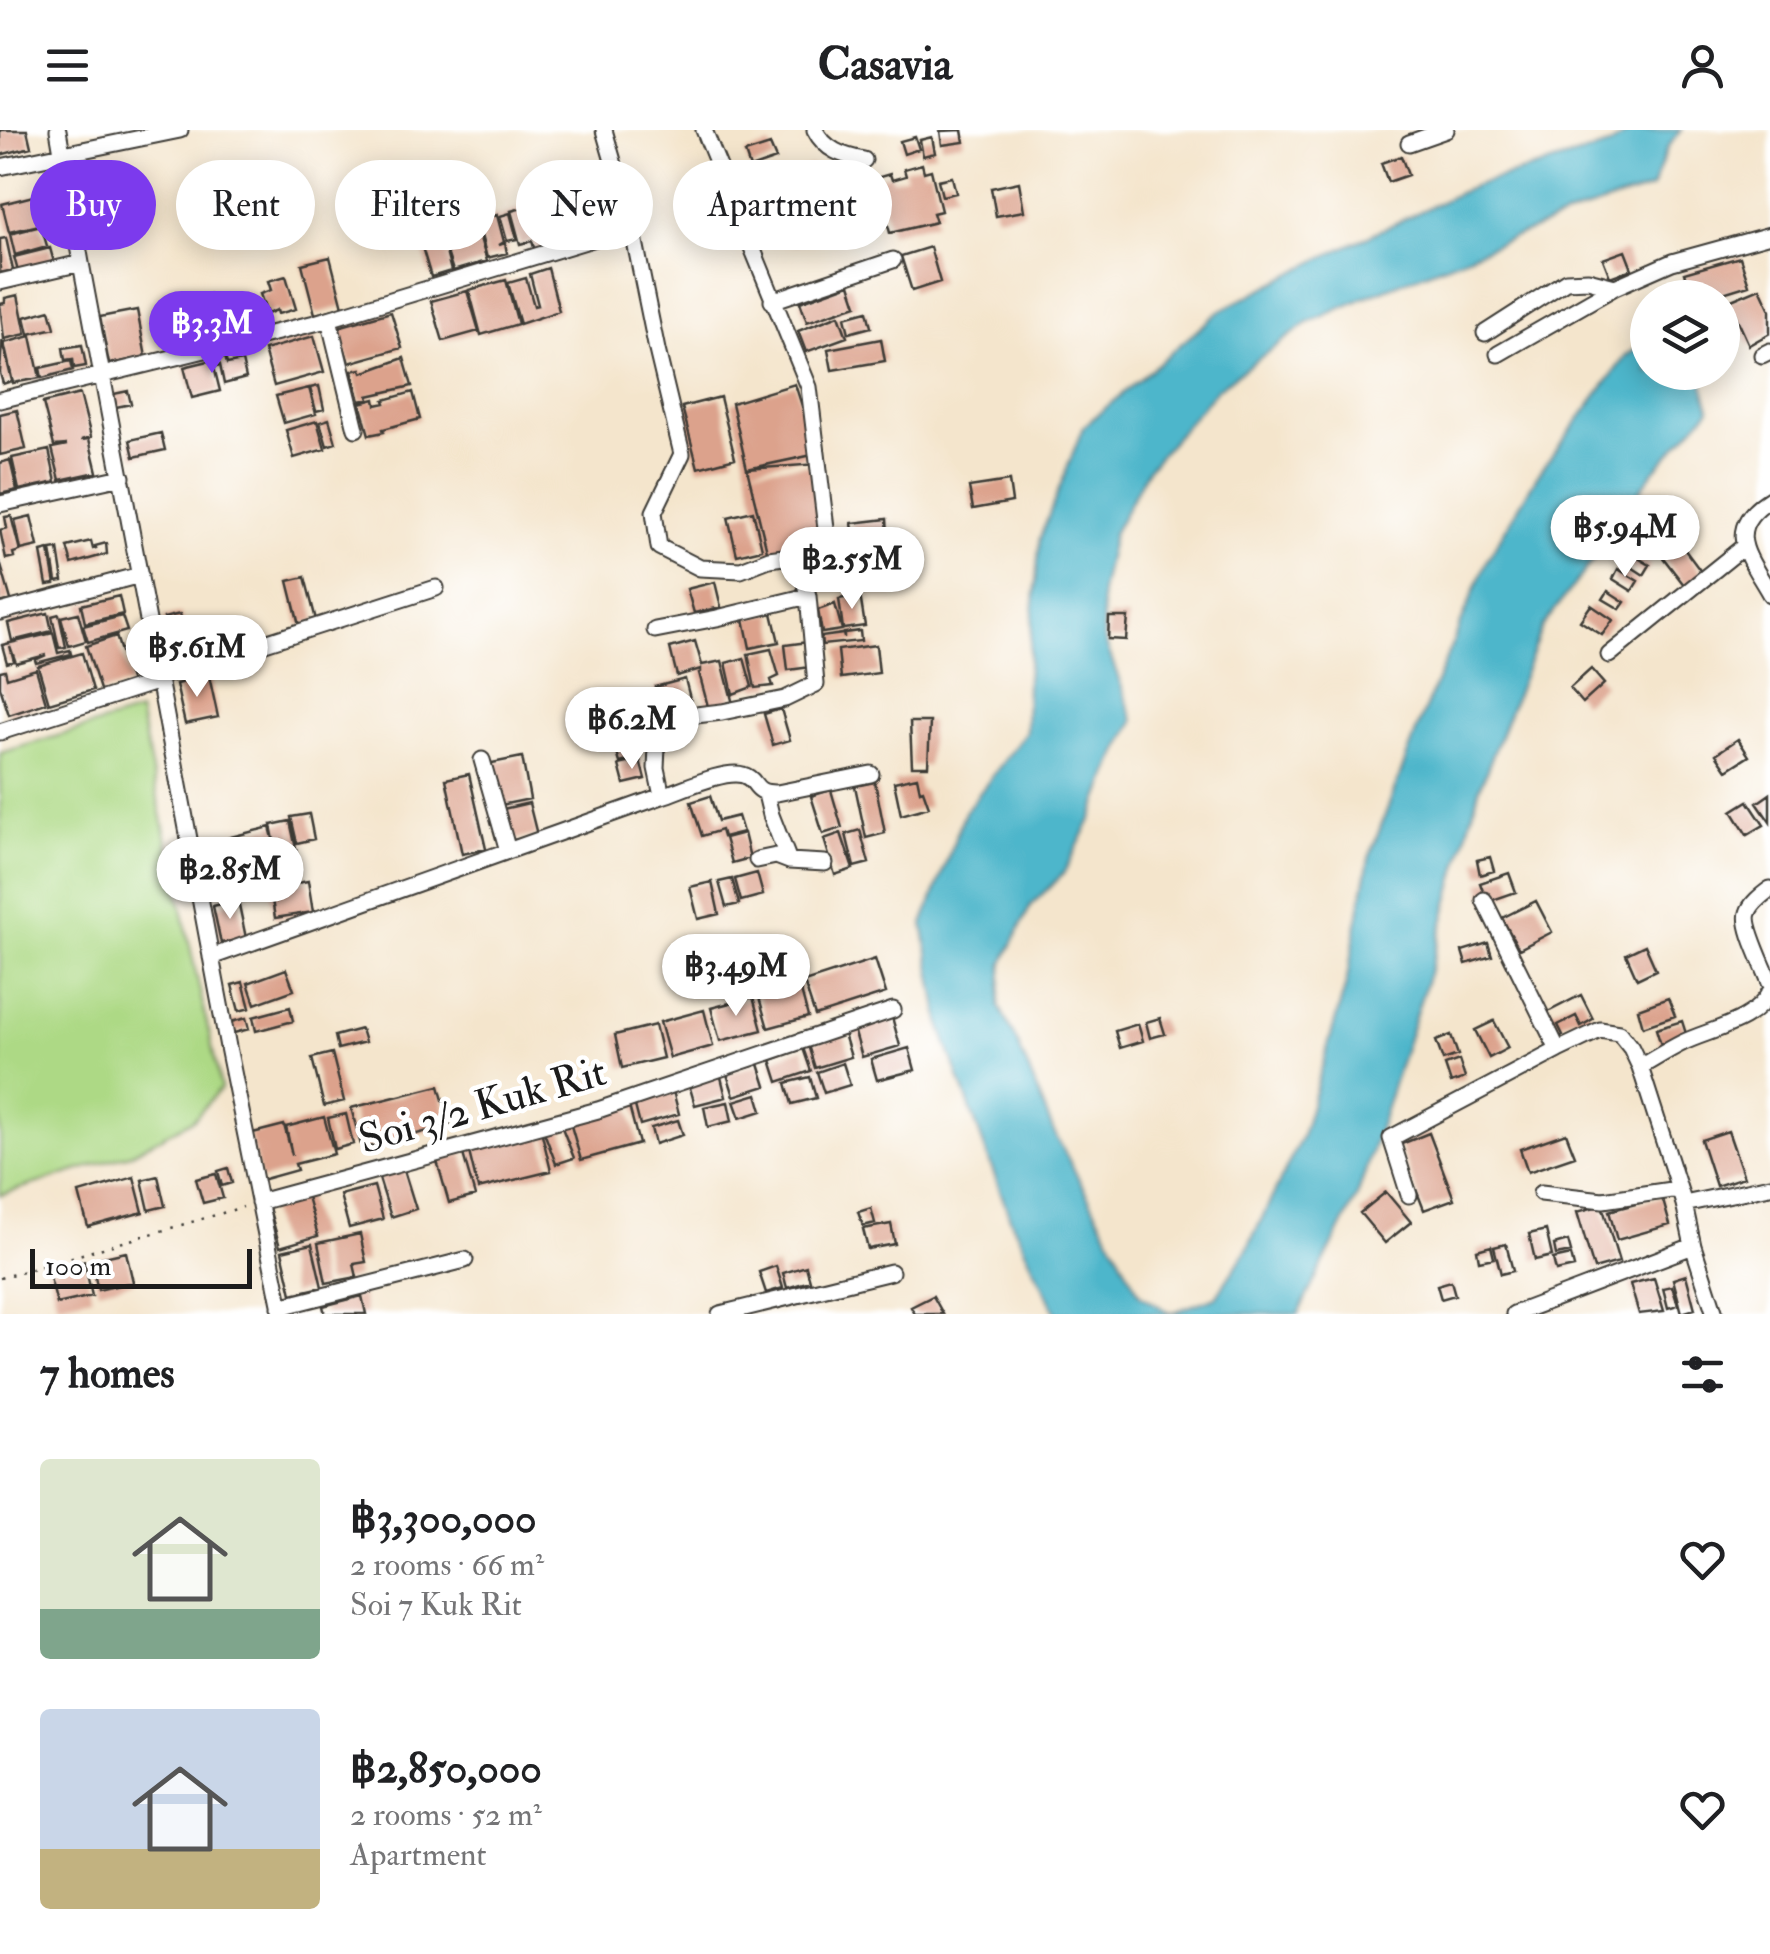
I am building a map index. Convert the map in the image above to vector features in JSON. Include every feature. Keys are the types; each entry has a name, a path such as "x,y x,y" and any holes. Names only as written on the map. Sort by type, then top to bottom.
{"street":[{"path":"58,130 211,958 281,1311 465,1260"},
{"path":"0,167 180,130"},
{"path":"604,130 613,160"},
{"path":"637,250 682,454 654,512 659,547 700,568 740,570 828,545 809,387 704,130"},
{"path":"816,130 824,144 835,151 864,160"},
{"path":"1409,143 1446,130"},
{"path":"1498,354 1616,286 1672,262 1770,235"},
{"path":"0,400 329,318 555,250"},
{"path":"772,301 893,260"},
{"path":"0,282 81,263"},
{"path":"1486,333 1566,281 1588,280 1616,286"},
{"path":"329,318 356,429"},
{"path":"0,504 122,477"},
{"path":"1770,500 1756,508 1741,536 1742,547 1770,594"},
{"path":"1609,655 1742,547"},
{"path":"662,796 656,768 657,746 687,716 786,699 816,684 808,596 798,556"},
{"path":"0,612 140,575"},
{"path":"0,732 436,588"},
{"path":"655,630 808,596"},
{"path":"482,760 508,852"},
{"path":"766,794 871,774"},
{"path":"211,958 719,777 746,775 766,794 789,861"},
{"path":"756,860 776,856 789,861 825,863"},
{"path":"1770,889 1747,915 1747,926 1770,983"},
{"path":"1484,900 1558,1050"},
{"path":"1640,1066 1681,1043 1741,1019 1760,1007 1770,992"},
{"name":"Soi 3/2 Kuk Rit","path":"259,1202 598,1110 893,1010"},
{"path":"1409,1195 1391,1138 1600,1030 1619,1033 1640,1066 1715,1314"},
{"path":"1499,1058 1509,1076"},
{"path":"1542,1193 1602,1200 1681,1197 1770,1186"},
{"path":"1514,1314 1693,1246"},
{"path":"720,1314 890,1272"}],"path":[{"path":"0,1278 259,1202"}],"green space":[{"path":"139,712 221,1088 194,1119 130,1154 0,1195 0,753"}],"water":[{"path":"1632,130 1681,130 1668,146 1652,188 1575,213 1308,323 1218,388 1148,469 1113,534 1101,592 1104,638 1134,721 1063,874 1031,905 1003,963 999,1006 1053,1130 1140,1295 1171,1313 1216,1297 1246,1251 1302,1136 1346,984 1369,858 1487,560 1537,476 1630,353 1630,390 1705,390 1710,409 1653,472 1542,627 1479,790 1431,967 1358,1194 1298,1314 1056,1314 1010,1218 941,1028 923,924 965,812 1026,732 1040,538 1083,427 1221,310 1476,185 1609,146"}],"building":[{"path":"0,130 27,130 31,147 0,155"},
{"path":"962,130 964,142 942,145 940,131"},
{"path":"915,137 919,149 904,154 900,141"},
{"path":"932,137 935,153 923,156 920,140"},
{"path":"770,145 776,159 747,160 745,153"},
{"path":"1401,156 1408,175 1388,182 1381,163"},
{"path":"922,164 924,172 931,170 941,211 933,213 936,222 892,233 892,180 906,176 904,169"},
{"path":"952,177 956,193 942,196 938,180"},
{"path":"1019,182 1024,211 996,216 991,188"},
{"path":"30,197 30,227 9,232 2,204"},
{"path":"510,213 516,239 507,241 500,216"},
{"path":"496,215 504,242 499,245 505,243 507,253 487,258 485,250 496,250"},
{"path":"30,229 33,250 15,255 10,234"},
{"path":"6,238 13,270 0,273 0,239"},
{"path":"930,247 940,282 912,291 901,256"},
{"path":"51,250 55,266 19,275 14,257"},
{"path":"423,250 445,250 451,271 431,277"},
{"path":"446,250 484,250 487,261 453,271"},
{"path":"1625,251 1632,269 1610,277 1603,259"},
{"path":"330,257 343,307 315,314 302,264"},
{"path":"1740,257 1749,285 1740,288 1740,280 1686,280 1684,273"},
{"path":"548,268 559,311 520,324 508,283 526,278 534,306 538,305 530,274"},
{"path":"286,276 296,309 267,314 260,294 271,290 268,281"},
{"path":"506,280 518,324 481,335 469,290"},
{"path":"850,284 857,305 807,322 800,302"},
{"path":"1760,288 1770,310 1770,333 1749,345 1740,325 1740,296"},
{"path":"467,291 479,331 443,341 431,301"},
{"path":"209,294 214,316 186,324 180,302"},
{"path":"18,295 26,334 4,339 0,304 5,303 5,298"},
{"path":"50,310 55,328 29,334 25,317"},
{"path":"137,310 146,357 109,364 100,317"},
{"path":"867,311 871,327 849,333 845,317"},
{"path":"391,312 402,348 349,363 338,327"},
{"path":"839,315 847,337 806,352 798,331"},
{"path":"31,336 40,378 13,383 4,343"},
{"path":"314,336 324,372 274,386 264,350"},
{"path":"881,339 885,361 832,370 828,349"},
{"path":"2,341 12,381 3,384 0,373"},
{"path":"82,345 86,366 74,368 73,359 65,360 63,348"},
{"path":"225,357 227,364 242,361 246,378 224,384 220,365 214,367 220,391 192,398 184,367"},
{"path":"404,358 412,386 360,401 352,371 361,369 362,373"},
{"path":"71,361 73,370 42,378 40,368"},
{"path":"795,384 817,454 747,469 732,403"},
{"path":"319,386 324,409 316,411 310,388"},
{"path":"309,388 316,414 284,423 276,396"},
{"path":"128,391 131,404 116,407 114,394"},
{"path":"413,392 420,419 369,435 360,403 375,399 376,405"},
{"path":"80,394 91,437 81,440 89,439 97,472 60,480 52,448 67,445 54,446 43,403"},
{"path":"720,397 735,458 698,468 682,407"},
{"path":"17,410 26,449 0,455 0,414"},
{"path":"329,419 336,443 327,446 320,422"},
{"path":"317,421 325,449 294,458 286,430"},
{"path":"161,433 165,450 134,457 130,440"},
{"path":"49,450 56,482 19,490 12,458"},
{"path":"10,460 17,490 0,494 0,463"},
{"path":"818,464 822,540 769,559 747,469"},
{"path":"1009,481 1012,502 973,509 969,487"},
{"path":"753,511 762,549 737,555 728,517"},
{"path":"11,516 20,551 6,559 0,530 7,528 5,517"},
{"path":"31,516 38,546 21,550 15,520"},
{"path":"887,519 888,534 854,538 852,523"},
{"path":"1645,534 1662,545 1656,555 1638,544"},
{"path":"91,541 93,549 106,543 107,554 72,564 67,547"},
{"path":"1679,542 1705,577 1688,590 1661,555"},
{"path":"58,549 63,581 56,582 51,550"},
{"path":"49,550 55,584 47,585 41,552"},
{"path":"1633,555 1650,565 1644,575 1627,564"},
{"path":"862,558 868,584 836,587 833,560"},
{"path":"0,562 11,600 0,603"},
{"path":"1618,569 1638,581 1632,591 1613,579"},
{"path":"305,577 316,620 299,625 288,581"},
{"path":"715,582 721,607 694,613 687,589"},
{"path":"1608,591 1625,602 1620,609 1603,599"},
{"path":"860,595 865,626 843,629 839,599"},
{"path":"119,596 123,614 85,623 81,605"},
{"path":"835,604 842,630 822,633 818,610"},
{"path":"1591,605 1613,620 1602,635 1580,621"},
{"path":"48,613 52,631 12,641 8,623"},
{"path":"78,613 86,641 69,646 61,617"},
{"path":"772,613 779,642 750,648 744,619"},
{"path":"59,614 66,647 59,648 52,616"},
{"path":"180,614 184,628 168,633 164,618"},
{"path":"122,616 127,631 88,642 83,626"},
{"path":"1109,617 1128,617 1126,640 1108,639"},
{"path":"202,626 207,645 191,649 186,630"},
{"path":"184,630 189,651 173,654 168,634"},
{"path":"860,631 861,641 822,645 821,637 843,634 844,638 844,633"},
{"path":"53,633 58,653 70,650 71,654 36,663 46,655 16,663 10,646 14,661 7,663 2,645"},
{"path":"116,636 131,683 101,693 86,646"},
{"path":"695,641 702,665 722,661 733,704 709,710 701,669 677,676 670,648"},
{"path":"808,642 811,667 788,670 785,645"},
{"path":"876,645 879,673 841,678 838,650"},
{"path":"771,649 779,676 771,680 773,686 755,688 748,654"},
{"path":"82,653 93,690 49,703 38,666"},
{"path":"744,658 752,687 733,694 726,663"},
{"path":"36,669 46,703 9,715 0,687 0,671 5,670 7,678"},
{"path":"1591,669 1604,684 1583,703 1570,688"},
{"path":"209,676 218,717 185,724 176,684"},
{"path":"685,679 693,710 664,717 655,687"},
{"path":"781,709 790,740 773,745 764,714"},
{"path":"660,710 664,725 653,728 649,713"},
{"path":"910,722 930,722 928,766 912,766"},
{"path":"1738,739 1749,756 1727,770 1716,754"},
{"path":"635,741 639,758 620,763 615,746"},
{"path":"522,757 530,799 496,806 487,764"},
{"path":"640,760 645,779 624,784 619,765"},
{"path":"469,774 486,849 462,854 446,779"},
{"path":"917,777 929,807 901,815 894,782"},
{"path":"875,782 885,833 866,838 855,786"},
{"path":"831,790 842,828 823,834 811,796"},
{"path":"1770,794 1770,822 1757,803"},
{"path":"710,796 718,821 738,816 743,832 723,837 721,830 702,836 691,802"},
{"path":"1748,801 1764,825 1747,835 1732,811"},
{"path":"529,803 537,835 510,841 503,809"},
{"path":"309,814 314,839 297,843 291,817"},
{"path":"290,821 298,858 239,869 231,837 270,827 275,846 271,825"},
{"path":"860,830 869,863 854,867 846,834"},
{"path":"744,833 750,858 732,863 725,838"},
{"path":"841,833 853,869 835,875 824,839"},
{"path":"228,838 236,875 212,880 204,843"},
{"path":"1490,857 1494,871 1480,875 1477,860"},
{"path":"757,873 763,895 741,901 735,879"},
{"path":"1509,873 1516,892 1487,902 1480,883"},
{"path":"732,879 739,904 726,907 719,882"},
{"path":"308,881 313,912 275,918 270,888"},
{"path":"712,882 719,914 698,919 690,887"},
{"path":"238,900 246,938 221,943 213,906"},
{"path":"1536,901 1552,932 1519,949 1502,918"},
{"path":"1488,943 1492,956 1466,964 1462,951"},
{"path":"1645,945 1656,970 1637,979 1626,954"},
{"path":"875,959 886,993 815,1016 804,982"},
{"path":"286,969 294,990 255,1004 248,983"},
{"path":"243,982 250,1008 239,1011 232,985"},
{"path":"799,983 808,1017 768,1028 758,994"},
{"path":"1581,995 1593,1019 1581,1026 1576,1016 1558,1025 1563,1035 1556,1038 1544,1014"},
{"path":"753,997 762,1030 720,1041 711,1008"},
{"path":"1668,998 1675,1016 1643,1027 1638,1009"},
{"path":"290,1007 293,1021 256,1031 253,1017"},
{"path":"704,1010 713,1046 670,1058 660,1022"},
{"path":"892,1017 900,1046 862,1057 854,1029"},
{"path":"246,1018 249,1029 234,1033 231,1022"},
{"path":"1160,1018 1165,1034 1150,1038 1146,1022"},
{"path":"1494,1021 1508,1048 1489,1058 1475,1030"},
{"path":"1682,1021 1687,1037 1661,1045 1656,1029"},
{"path":"1138,1024 1143,1041 1120,1048 1115,1031"},
{"path":"655,1025 663,1058 622,1068 615,1035"},
{"path":"361,1029 365,1042 338,1049 335,1036"},
{"path":"844,1034 851,1057 815,1068 808,1045"},
{"path":"1451,1035 1458,1055 1443,1060 1436,1041"},
{"path":"803,1048 811,1071 778,1082 771,1060"},
{"path":"909,1048 915,1070 877,1080 871,1059"},
{"path":"332,1053 344,1101 324,1106 312,1058"},
{"path":"1459,1060 1465,1078 1451,1083 1445,1065"},
{"path":"843,1063 850,1085 824,1093 817,1072"},
{"path":"759,1064 766,1086 734,1096 727,1074"},
{"path":"720,1073 726,1097 695,1105 688,1081"},
{"path":"810,1077 816,1098 792,1104 786,1083"},
{"path":"439,1086 450,1125 362,1149 351,1108"},
{"path":"673,1091 679,1114 640,1125 634,1102"},
{"path":"757,1094 762,1111 740,1118 734,1101"},
{"path":"728,1102 732,1121 708,1127 704,1107"},
{"path":"629,1106 639,1144 581,1160 570,1122"},
{"path":"346,1114 353,1144 335,1149 328,1118"},
{"path":"324,1117 334,1154 295,1164 297,1170 261,1180 249,1134 284,1125 292,1155 286,1127"},
{"path":"678,1120 683,1135 655,1144 651,1128"},
{"path":"561,1125 574,1158 556,1164 544,1132"},
{"path":"541,1130 551,1171 478,1189 468,1148"},
{"path":"1728,1131 1744,1177 1716,1186 1701,1140"},
{"path":"1429,1133 1454,1199 1424,1210 1399,1145"},
{"path":"1566,1133 1575,1156 1528,1172 1520,1149"},
{"path":"463,1154 475,1196 449,1203 437,1161"},
{"path":"403,1167 416,1209 391,1217 378,1175"},
{"path":"228,1168 232,1183 222,1186 218,1171"},
{"path":"216,1174 223,1198 203,1203 196,1179"},
{"path":"158,1176 165,1206 149,1210 142,1180"},
{"path":"134,1177 143,1212 88,1227 79,1193"},
{"path":"374,1186 383,1219 349,1228 340,1195"},
{"path":"1386,1192 1411,1222 1385,1243 1360,1213"},
{"path":"306,1193 318,1236 280,1247 268,1204"},
{"path":"1662,1197 1670,1225 1617,1240 1609,1211"},
{"path":"1602,1205 1619,1262 1594,1269 1577,1212"},
{"path":"871,1208 875,1223 863,1226 858,1212"},
{"path":"891,1224 895,1244 868,1249 863,1229"},
{"path":"1546,1230 1552,1256 1535,1260 1529,1234"},
{"path":"360,1234 366,1262 354,1264 357,1277 326,1283 318,1243"},
{"path":"1568,1241 1571,1252 1556,1255 1554,1245"},
{"path":"312,1244 322,1287 292,1294 282,1251"},
{"path":"1506,1244 1513,1271 1501,1274 1494,1247"},
{"path":"1491,1246 1494,1258 1479,1261 1477,1250"},
{"path":"126,1252 133,1282 98,1290 91,1260"},
{"path":"1571,1255 1574,1267 1556,1271 1553,1259"},
{"path":"84,1261 92,1296 57,1304 48,1270"},
{"path":"776,1266 783,1288 766,1293 759,1272"},
{"path":"806,1266 810,1281 787,1288 783,1273"},
{"path":"1686,1275 1695,1309 1682,1313 1673,1279"},
{"path":"1654,1278 1664,1311 1639,1314 1630,1284"},
{"path":"1451,1281 1455,1295 1441,1299 1437,1285"},
{"path":"1672,1286 1678,1305 1668,1308 1663,1288"},
{"path":"362,1296 366,1314 325,1314 323,1306"},
{"path":"933,1296 943,1314 915,1314 911,1307"}]}
